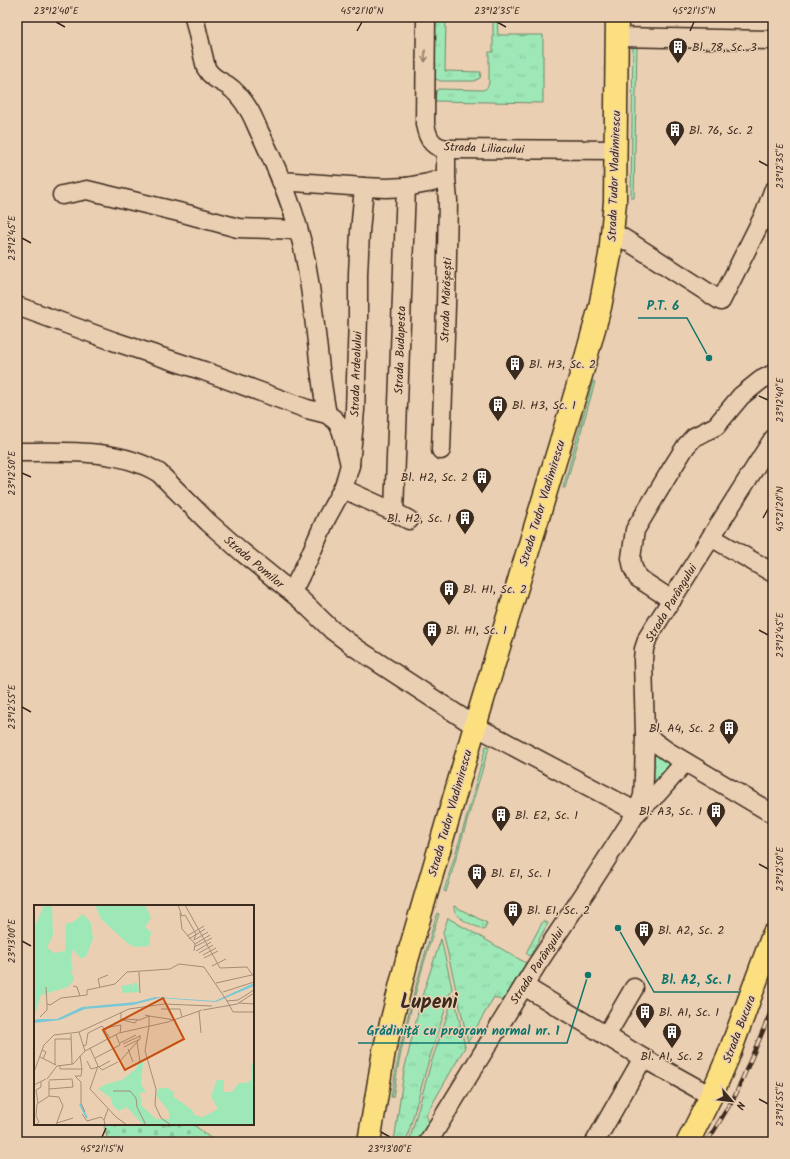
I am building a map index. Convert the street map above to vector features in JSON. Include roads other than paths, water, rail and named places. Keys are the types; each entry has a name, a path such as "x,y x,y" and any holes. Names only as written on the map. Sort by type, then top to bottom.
{"main road":[{"name":"Strada Tudor Vladimirescu","path":"369,1142 382,1058 394,1007 475,726 582,372 606,281 613,235 615,202 617,27"},
{"name":"Strada Bucura","path":"688,1142 711,1096 728,1057 773,935"}],"street":[{"path":"194,17 206,68 217,80 227,85 241,97 250,110 281,181 298,230 310,293 323,396 327,414"},
{"name":"Strada Liliacului","path":"426,17 425,124 426,132 430,139 442,148 616,150"},
{"path":"617,27 773,40"},
{"name":"Strada Mărășești","path":"440,450 446,314 448,209 442,148"},
{"path":"281,181 364,187 406,187 446,178"},
{"name":"Strada Ardealului","path":"292,592 326,519 344,486 350,465 355,410 358,274 364,187"},
{"name":"Strada Budapesta","path":"344,486 348,491 401,516 406,187"},
{"path":"62,195 87,190 238,228 298,230"},
{"path":"613,235 634,245 721,301 765,213 773,191"},
{"path":"17,306 113,342 204,371 307,409 327,414 339,425 350,465"},
{"path":"672,600 638,578 633,568 631,558 635,530 686,446 694,437 716,426 741,396 761,380 773,374"},
{"name":"Strada Parângului","path":"428,1142 536,966 637,812 643,796 645,735 643,660 644,649 648,638 773,439"},
{"name":"Strada Pomilor","path":"17,452 99,454 127,459 150,467 159,473 208,522 242,552 292,592 332,630 356,648 475,726"},
{"path":"712,537 773,574"},
{"path":"475,726 637,812"},
{"path":"645,735 667,751 773,814"},
{"name":"Strada Parângului","path":"637,812 657,794 686,762"},
{"path":"524,986 643,1058 711,1096"},
{"path":"606,1036 634,988"},
{"path":"595,1142 643,1058"}],"railway":[{"path":"707,1142 736,1094 773,1007"}],"place":[{"name":"Bl. 78, Sc. 3","path":"678,64"},
{"name":"Bl. 76, Sc. 2","path":"675,147"},
{"name":"P.T. 6","path":"709,358"},
{"name":"Bl. H3, Sc. 2","path":"515,381"},
{"name":"Bl. H3, Sc. 1","path":"498,422"},
{"name":"Bl. H2, Sc. 2","path":"482,494"},
{"name":"Bl. H2, Sc. 1","path":"465,535"},
{"name":"Bl. H1, Sc. 2","path":"449,606"},
{"name":"Bl. H1, Sc. 1","path":"432,647"},
{"name":"Bl. A4, Sc. 2","path":"729,745"},
{"name":"Bl. A3, Sc. 1","path":"716,828"},
{"name":"Bl. E2, Sc. 1","path":"501,832"},
{"name":"Bl. E1, Sc. 1","path":"477,890"},
{"name":"Bl. E1, Sc. 2","path":"513,927"},
{"name":"Bl. A2, Sc. 1","path":"618,928"},
{"name":"Bl. A2, Sc. 2","path":"644,947"},
{"name":"Grădiniță cu program normal nr. 1","path":"588,975"},
{"name":"Bl. A1, Sc. 1","path":"645,1029"},
{"name":"Bl. A1, Sc. 2","path":"672,1049"}],"district":[{"name":"Lupeni","path":"429,1001"}]}
